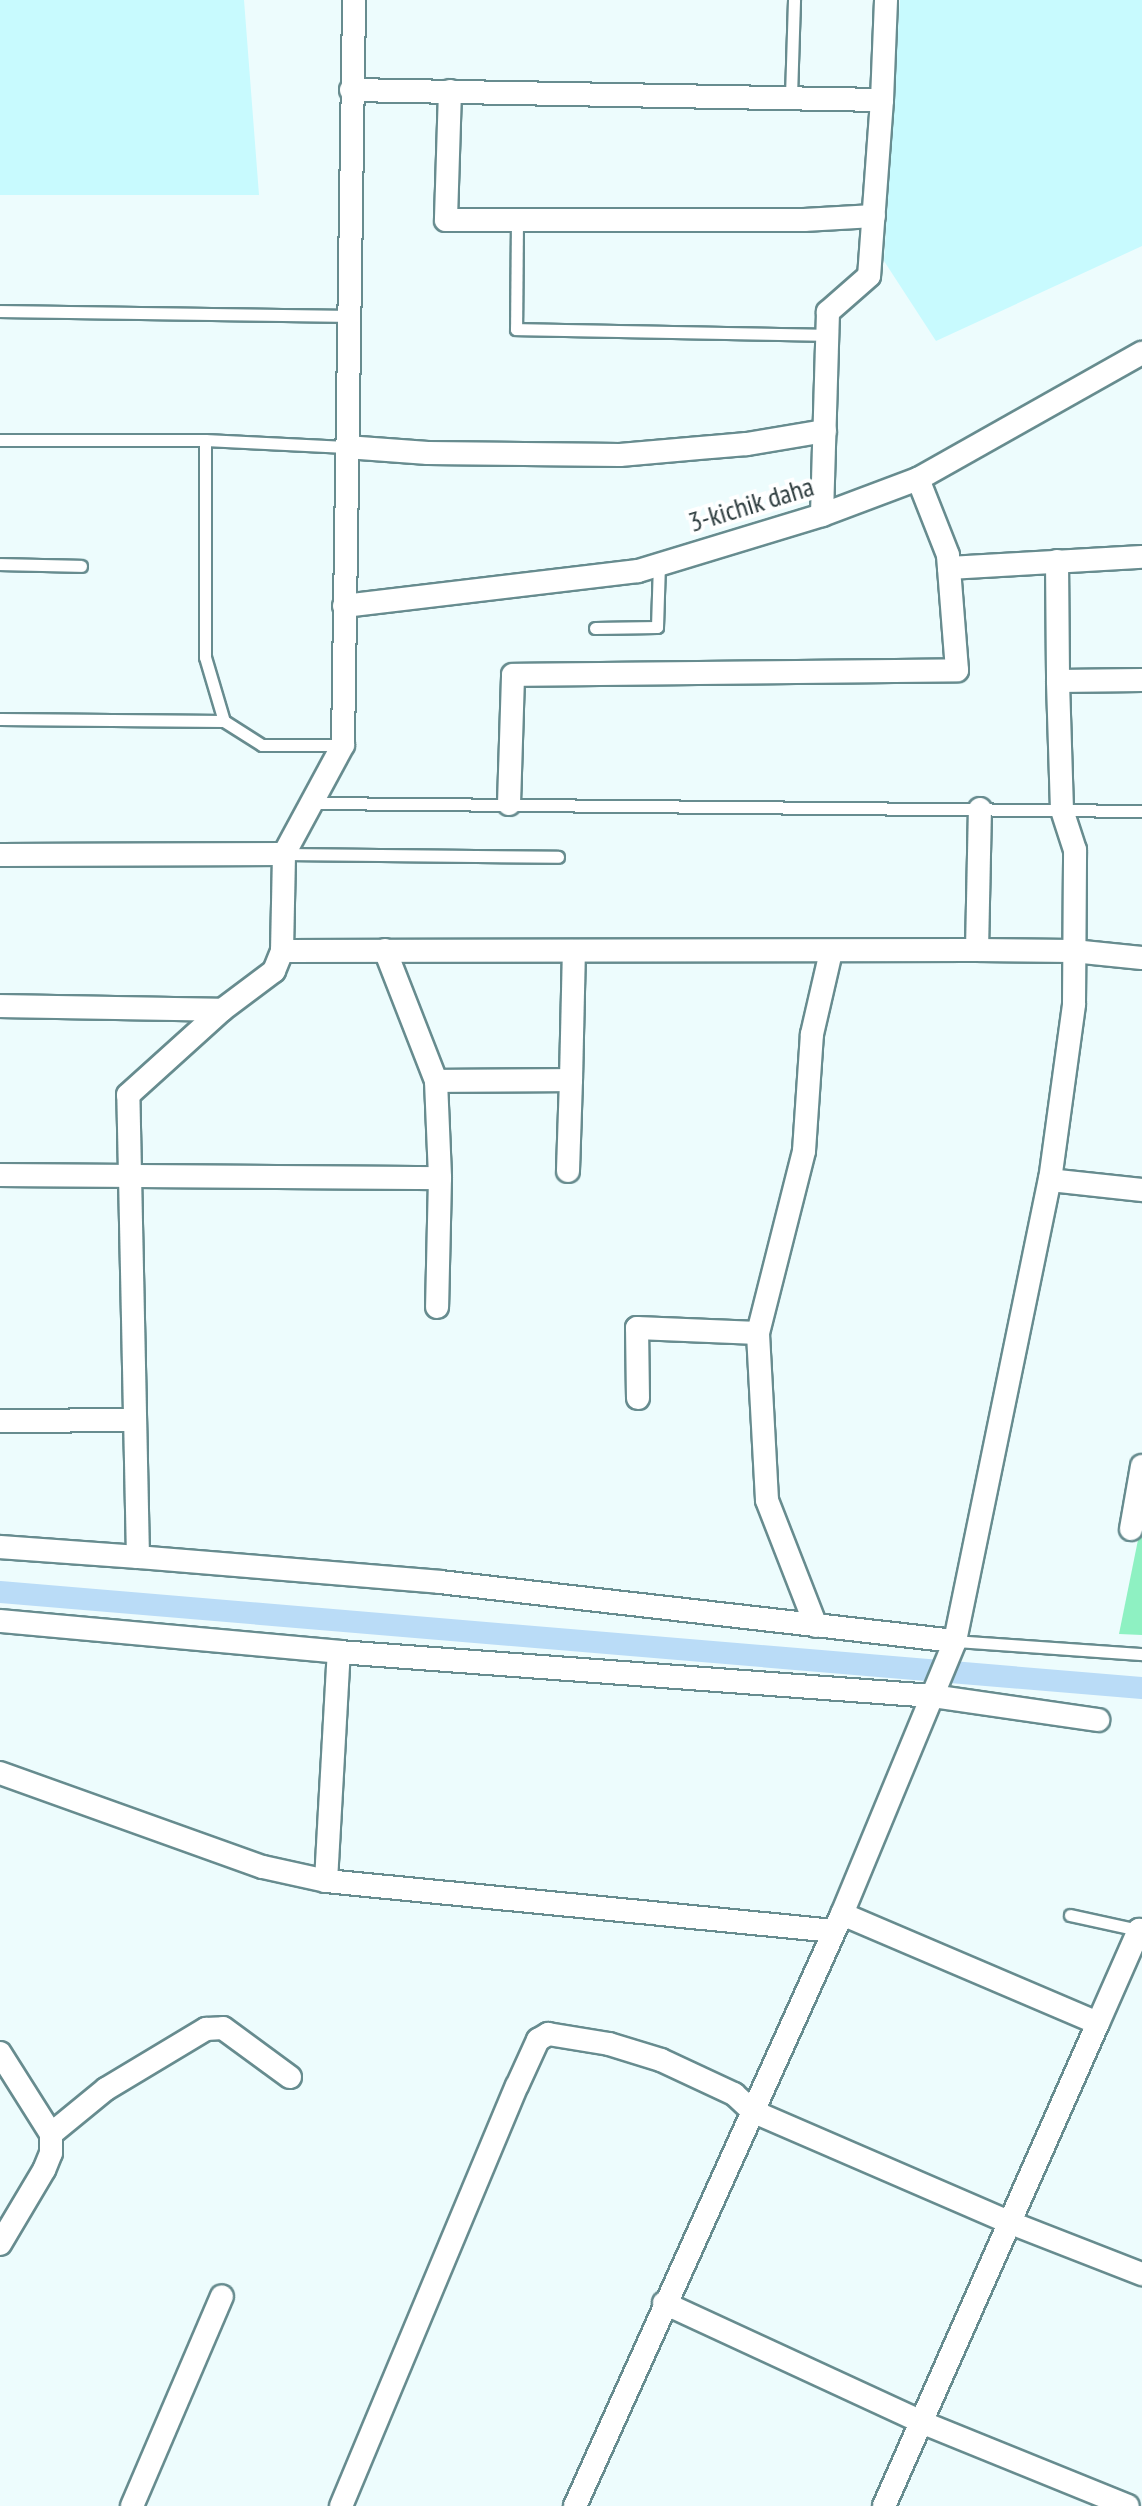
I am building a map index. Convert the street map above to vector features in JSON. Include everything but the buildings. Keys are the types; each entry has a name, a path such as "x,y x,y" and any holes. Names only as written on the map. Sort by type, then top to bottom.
{"street":[{"path":"138,1557 128,1095 222,1010 274,971 282,951 284,854 343,745 354,0"},
{"path":"822,515 828,312 869,276 886,0"},
{"path":"351,90 882,100"},
{"path":"450,91 446,220 874,216"},
{"name":"3-kichik daha","path":"344,606 638,571 822,515 918,479 1142,353"},
{"path":"346,447 428,453 620,455 747,444 825,431"},
{"path":"509,804 513,675 957,670 948,555 918,479"},
{"path":"949,568 1142,557"},
{"path":"575,2506 838,1922 955,1641 1050,1180 1074,1004 1075,850 1062,810 1057,561"},
{"path":"1058,681 1142,680"},
{"path":"977,950 980,809"},
{"path":"0,855 284,854"},
{"path":"385,950 436,1081 440,1178 437,1307"},
{"path":"282,951 977,950 1073,951 1142,958"},
{"path":"568,1171 574,951"},
{"path":"816,1626 767,1500 758,1333 804,1151 812,1034 831,952"},
{"path":"0,1006 222,1010"},
{"path":"436,1081 571,1080"},
{"path":"0,1175 440,1178"},
{"path":"1050,1180 1142,1190"},
{"path":"638,1398 637,1328 758,1333"},
{"path":"0,1421 135,1420"},
{"path":"1131,1529 1142,1466"},
{"path":"0,1547 440,1582 955,1641"},
{"path":"0,1621 339,1652 932,1696 1098,1720"},
{"path":"326,1881 339,1652"},
{"path":"0,1773 263,1867 326,1881 838,1922 1098,2023"},
{"path":"884,2506 1140,1930"},
{"path":"51,2134 106,2089 206,2029 223,2028 290,2077"},
{"path":"341,2506 517,2086 544,2035 609,2044 661,2060 734,2094 752,2111 1011,2223 1142,2274"},
{"path":"0,2053 51,2134 51,2153 44,2170 0,2244"},
{"path":"132,2506 222,2296"},
{"path":"664,2303 921,2422 1121,2505"}],"lane":[{"path":"791,96 794,0"},
{"path":"517,220 516,329 828,335"},
{"path":"0,311 348,316"},
{"path":"0,440 205,440 346,447"},
{"path":"205,440 205,657 224,721"},
{"path":"0,564 81,566"},
{"path":"595,628 657,627 659,564"},
{"path":"0,719 224,721 262,745 343,745"},
{"path":"313,803 1142,811"},
{"path":"284,854 558,857"},
{"path":"955,1641 1142,1654"},
{"path":"1070,1915 1140,1930"}],"shaded area":[{"path":"0,0 244,0 259,195 0,195"},
{"path":"900,0 1142,0 1142,246 936,341 884,261"}],"green space":[{"path":"1142,1520 1142,1635 1119,1634"}],"waterway":[{"path":"0,1592 1142,1688"}]}
